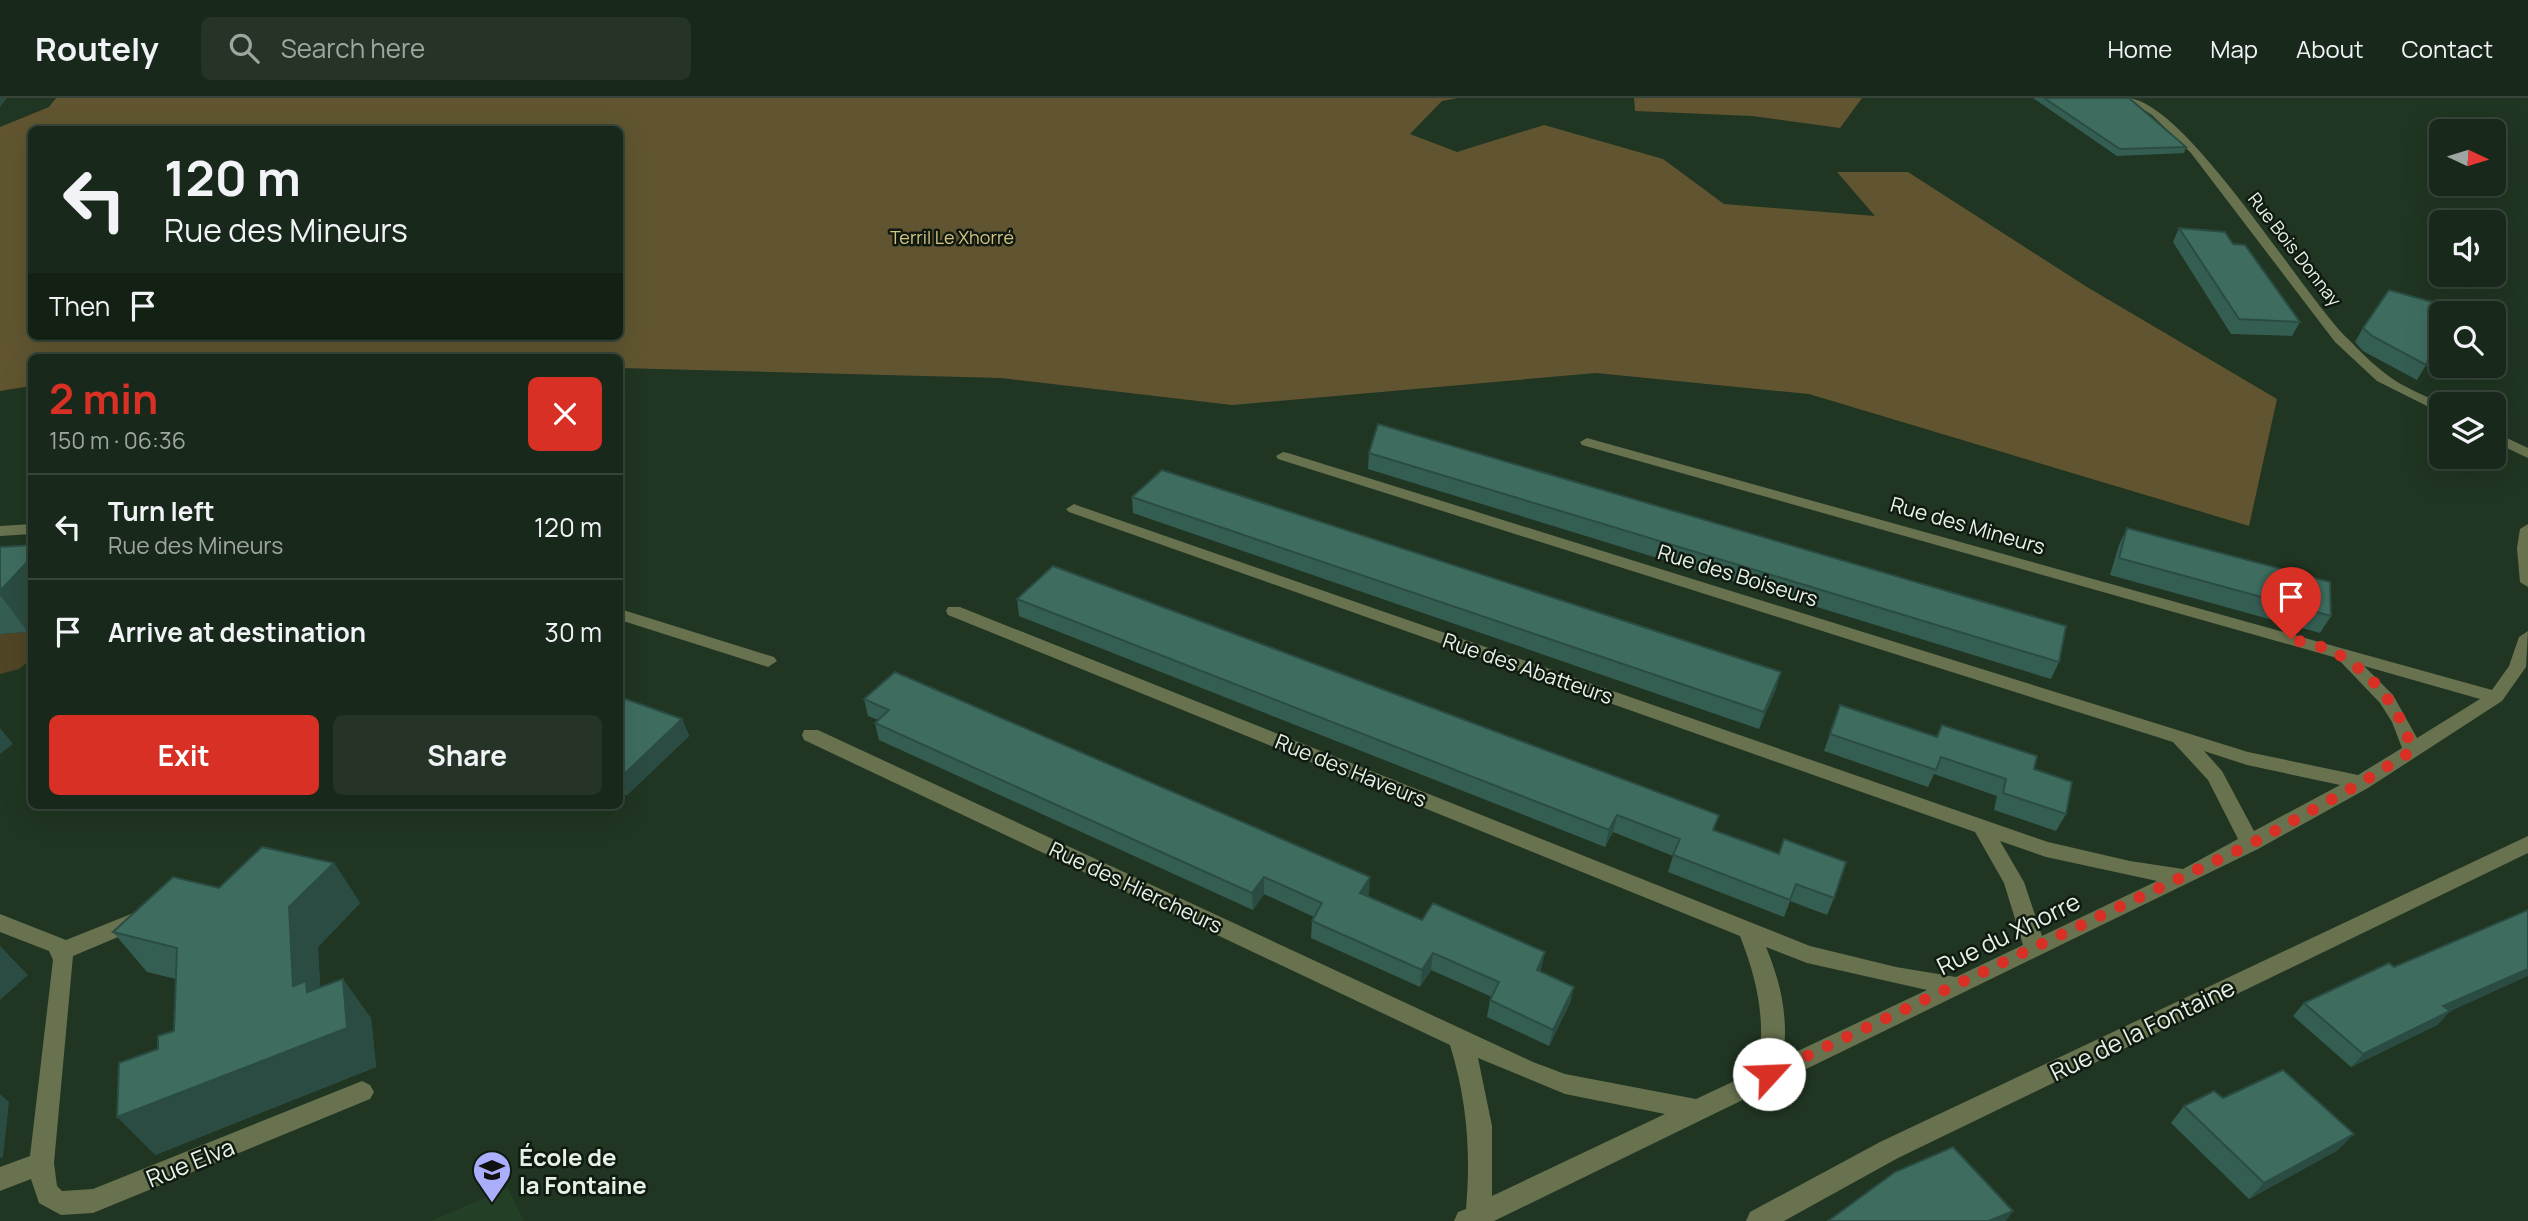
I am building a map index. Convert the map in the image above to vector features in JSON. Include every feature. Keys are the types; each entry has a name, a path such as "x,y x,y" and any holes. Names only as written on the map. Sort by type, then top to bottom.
{"street":[{"name":"Rue Bois Donnay","path":"2131,98 2155,113 2195,151 2340,339 2382,378 2429,403"},
{"name":"Rue des Mineurs","path":"1587,442 2496,697"},
{"path":"2506,442 2528,454"},
{"name":"Rue des Boiseurs","path":"1283,456 2180,737 2272,764 2361,783"},
{"name":"Rue des Abatteurs","path":"1074,509 1982,827 2084,860 2185,877"},
{"path":"0,531 28,529"},
{"path":"2528,529 2525,548 2528,582"},
{"name":"Rue des Haveurs","path":"954,611 1748,930 1845,965 1957,986"},
{"path":"623,615 768,661"},
{"name":"Rue du Xhorre","path":"1472,1218 2251,844 2361,783 2496,697 2517,667 2528,637"},
{"name":"Rue des Mineurs","path":"2336,652 2383,692 2399,713 2412,751"},
{"name":"Rue des Hiercheurs","path":"811,735 1524,1069 1565,1084 1696,1110"},
{"path":"2180,737 2215,776 2251,844"},
{"path":"1982,827 2014,882 2035,949"},
{"name":"Rue de la Fontaine","path":"1759,1221 1889,1150 2528,844"},
{"path":"0,923 58,945 61,952 157,913"},
{"path":"1748,930 1772,995 1777,1034 1769,1074"},
{"name":"Rue Elva","path":"61,952 64,960 42,1163 42,1186 52,1199 70,1206 93,1201 362,1092"},
{"path":"1460,1039 1477,1089 1481,1125 1483,1167 1472,1218"},
{"path":"0,1179 42,1163"}],"shaded area":[{"path":"28,632 28,662 19,669 0,674 0,634"},
{"name":"École de la Fontaine","path":"508,1188 524,1221 430,1221"}],"green space":[{"name":"Terril Le Xhorré","path":"56,98 1458,98 1442,101 1410,134 1457,152 1544,125 1663,159 1724,204 1875,216 1837,172 1908,172 2087,287 2277,399 2249,526 1809,394 1596,373 1232,405 1001,378 623,368 623,354 28,354 28,386 0,391 0,127 49,107"},
{"path":"1634,98 1862,98 1840,128 1752,116 1635,111"}],"building":[{"path":"2044,98 2129,98 2186,147 2120,149"},
{"path":"2179,228 2225,232 2233,244 2245,245 2300,322 2239,319"},
{"path":"2389,290 2429,301 2429,356 2426,365 2372,336 2363,328"},
{"path":"1378,424 2066,626 2059,662 1369,453"},
{"path":"1162,470 1781,672 1764,712 1132,497"},
{"path":"2127,528 2330,582 2331,616 2119,558"},
{"path":"28,545 28,561 0,591 0,547"},
{"path":"1053,566 1719,815 1713,830 1779,854 1784,839 1846,862 1834,898 1796,884 1790,900 1673,855 1680,839 1617,815 1609,830 1017,599"},
{"path":"895,672 1370,877 1360,893 1422,920 1433,903 1545,952 1537,970 1574,987 1553,1030 1490,1000 1499,982 1433,953 1422,970 1312,921 1322,903 1264,877 1252,893 875,723 889,710 864,699"},
{"path":"623,698 682,719 623,775"},
{"path":"1840,705 1937,737 1942,725 2037,756 2034,769 2072,782 2066,814 2003,793 2006,779 1941,757 1936,770 1830,734"},
{"path":"262,847 334,863 289,907 293,986 306,981 307,992 343,979 347,1028 117,1117 119,1063 158,1049 158,1036 174,1031 177,948 113,932 173,877 219,888"},
{"path":"2528,910 2528,969 2443,1006 2450,1011 2363,1054 2304,1003 2389,963 2394,967"},
{"path":"2283,1070 2354,1134 2264,1183 2184,1106 2214,1091 2223,1098"},
{"path":"1953,1147 2013,1211 1989,1221 1828,1221 1895,1172"}],"place":[{"name":"École de la Fontaine","path":"492,1204"}],"route":[{"path":"1769,1074 2251,844 2361,783 2412,751 2399,713 2383,692 2364,674 2336,652 2291,639"}]}
